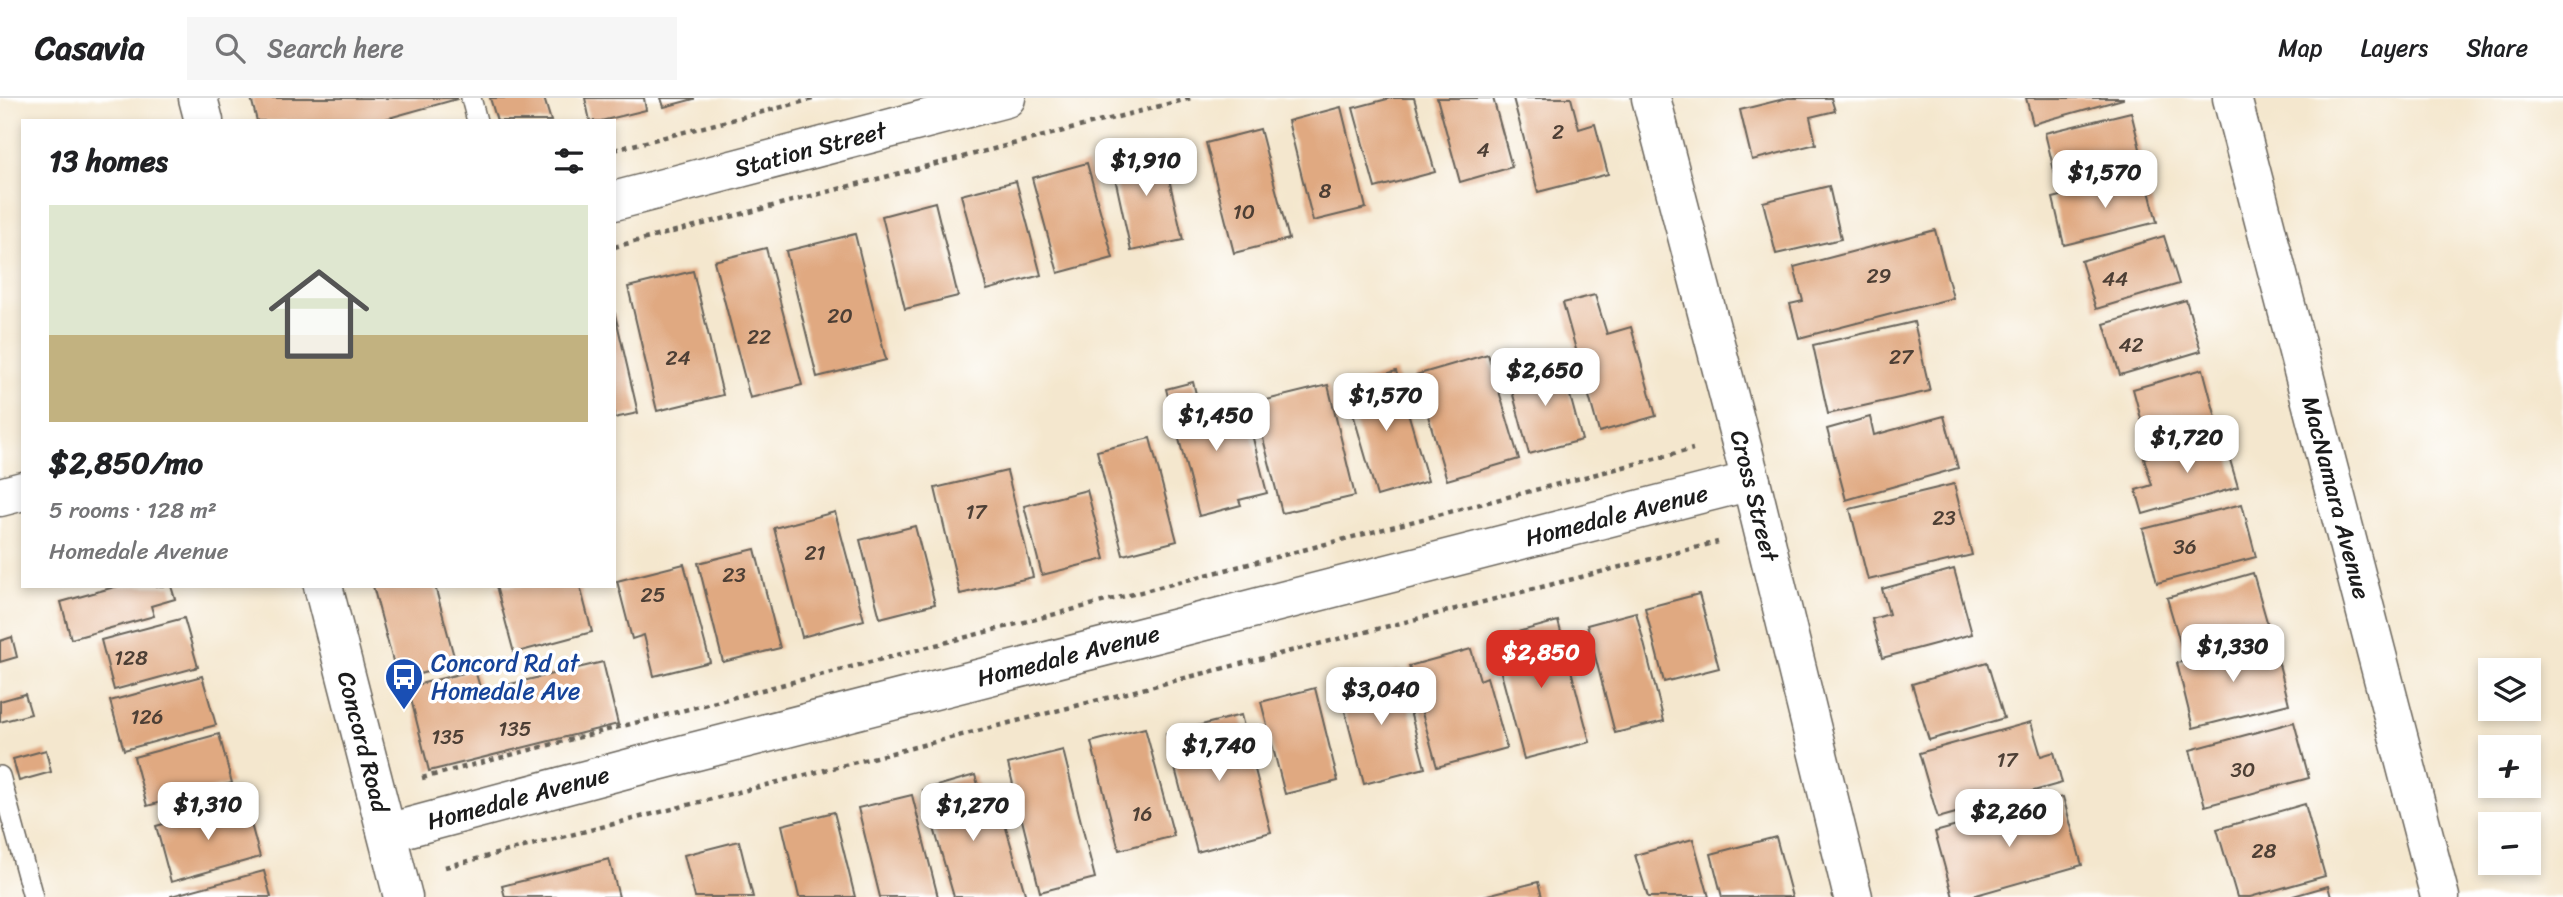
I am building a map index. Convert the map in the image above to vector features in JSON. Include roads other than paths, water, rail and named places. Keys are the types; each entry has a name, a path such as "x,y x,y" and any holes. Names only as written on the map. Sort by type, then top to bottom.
{"street":[{"path":"198,98 203,119"},
{"name":"Station Street","path":"616,200 1006,98"},
{"name":"Cross Street","path":"1651,98 1751,481 1853,897"},
{"name":"MacNamara Avenue","path":"2232,98 2440,897"},
{"name":"Homedale Avenue","path":"387,833 634,767 1751,481"},
{"path":"0,497 21,492"},
{"name":"Concord Road","path":"324,588 403,897"}],"lane":[{"path":"471,98 476,119"},
{"path":"0,776 8,840 33,897"}],"place":[{"name":"Concord Rd at Homedale Ave","path":"404,711"}]}
